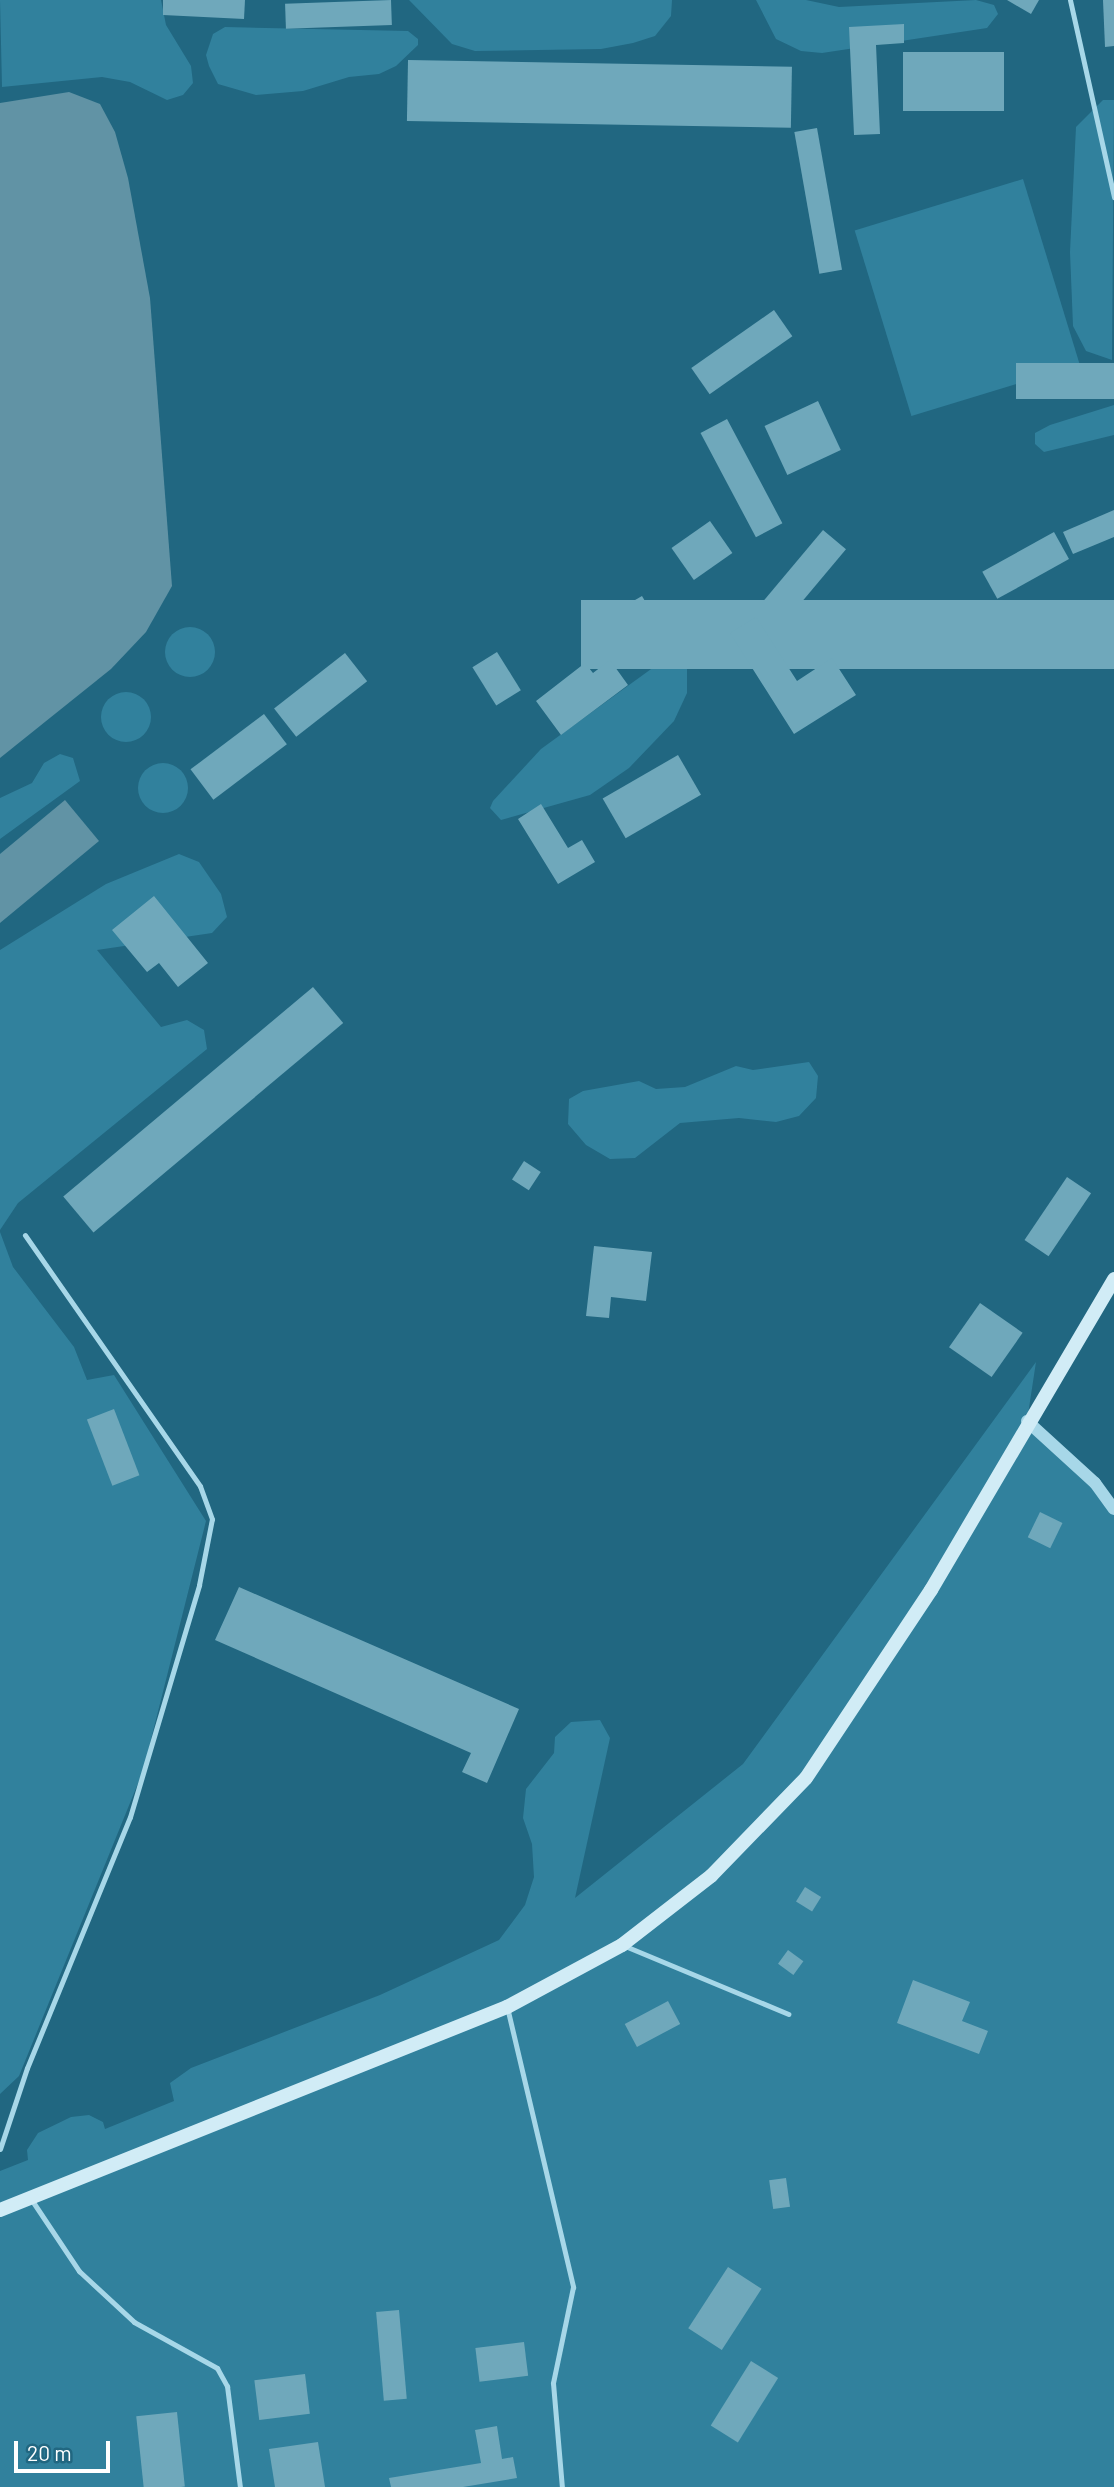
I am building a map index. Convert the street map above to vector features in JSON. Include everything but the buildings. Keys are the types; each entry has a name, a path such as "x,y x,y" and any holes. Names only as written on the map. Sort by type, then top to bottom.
{"main road":[{"path":"0,2210 507,2007 622,1945 711,1876 806,1778 931,1590 1027,1421 1114,1279"}],"street":[{"path":"1027,1421 1095,1482 1114,1509"}],"lane":[{"path":"1070,0 1114,197"},
{"path":"0,2150 27,2068 130,1817 199,1585 212,1519 200,1486 25,1235"},
{"path":"622,1945 788,2014"},
{"path":"507,2007 573,2287 553,2383 562,2487"},
{"path":"31,2199 79,2271 134,2322 217,2368 227,2386 240,2487"},
{"path":"0,2204 0,2210"}],"shaded area":[{"path":"0,0 161,0 166,25 191,66 193,83 183,95 167,100 130,82 102,77 2,87"},
{"path":"409,0 672,0 671,16 655,36 633,43 601,49 475,51 452,44"},
{"path":"756,0 806,0 839,7 976,0 994,5 998,14 987,28 822,53 801,51 776,39"},
{"path":"225,27 408,31 418,39 418,45 396,66 379,74 349,77 303,91 256,95 218,84 209,66 206,55 213,34"},
{"path":"69,92 100,104 115,132 128,178 150,298 172,586 146,632 111,669 0,758 0,103"},
{"path":"1103,100 1114,100 1112,360 1086,351 1073,326 1070,252 1076,127"},
{"path":"1023,179 1080,365 911,416 855,230"},
{"path":"1114,405 1114,435 1044,452 1035,444 1035,433 1050,425"},
{"path":"190,627 208,634 215,652 208,670 190,677 172,670 165,652 172,634"},
{"path":"669,656 681,658 687,666 687,693 674,721 629,768 590,795 501,820 490,808 493,801 541,749"},
{"path":"126,692 144,699 151,717 144,735 126,742 108,735 101,717 108,699"},
{"path":"60,754 73,758 80,781 0,839 0,798 32,783 44,763"},
{"path":"163,763 181,770 188,788 181,806 163,813 145,806 138,788 145,770"},
{"path":"65,800 99,841 0,923 0,854"},
{"path":"179,854 199,862 221,894 227,917 212,933 97,950 161,1027 187,1020 204,1030 207,1049 18,1203 0,1230 0,950 106,884"},
{"path":"809,1062 818,1076 816,1098 799,1116 776,1122 739,1118 680,1123 635,1158 610,1159 586,1145 568,1124 569,1099 583,1091 639,1081 656,1089 685,1087 736,1066 753,1070"},
{"path":"0,1232 13,1267 74,1347 87,1380 114,1375 206,1521 143,1771 19,2076 0,2094"},
{"path":"1036,1362 1027,1421 1114,1509 1114,2487 0,2487 0,2171 28,2160 27,2150 38,2133 71,2117 89,2115 103,2122 105,2129 174,2101 170,2083 191,2068 380,1995 499,1940 525,1905 534,1877 532,1844 523,1818 526,1789 554,1753 555,1737 571,1722 600,1720 610,1738 575,1898 743,1764"}]}
